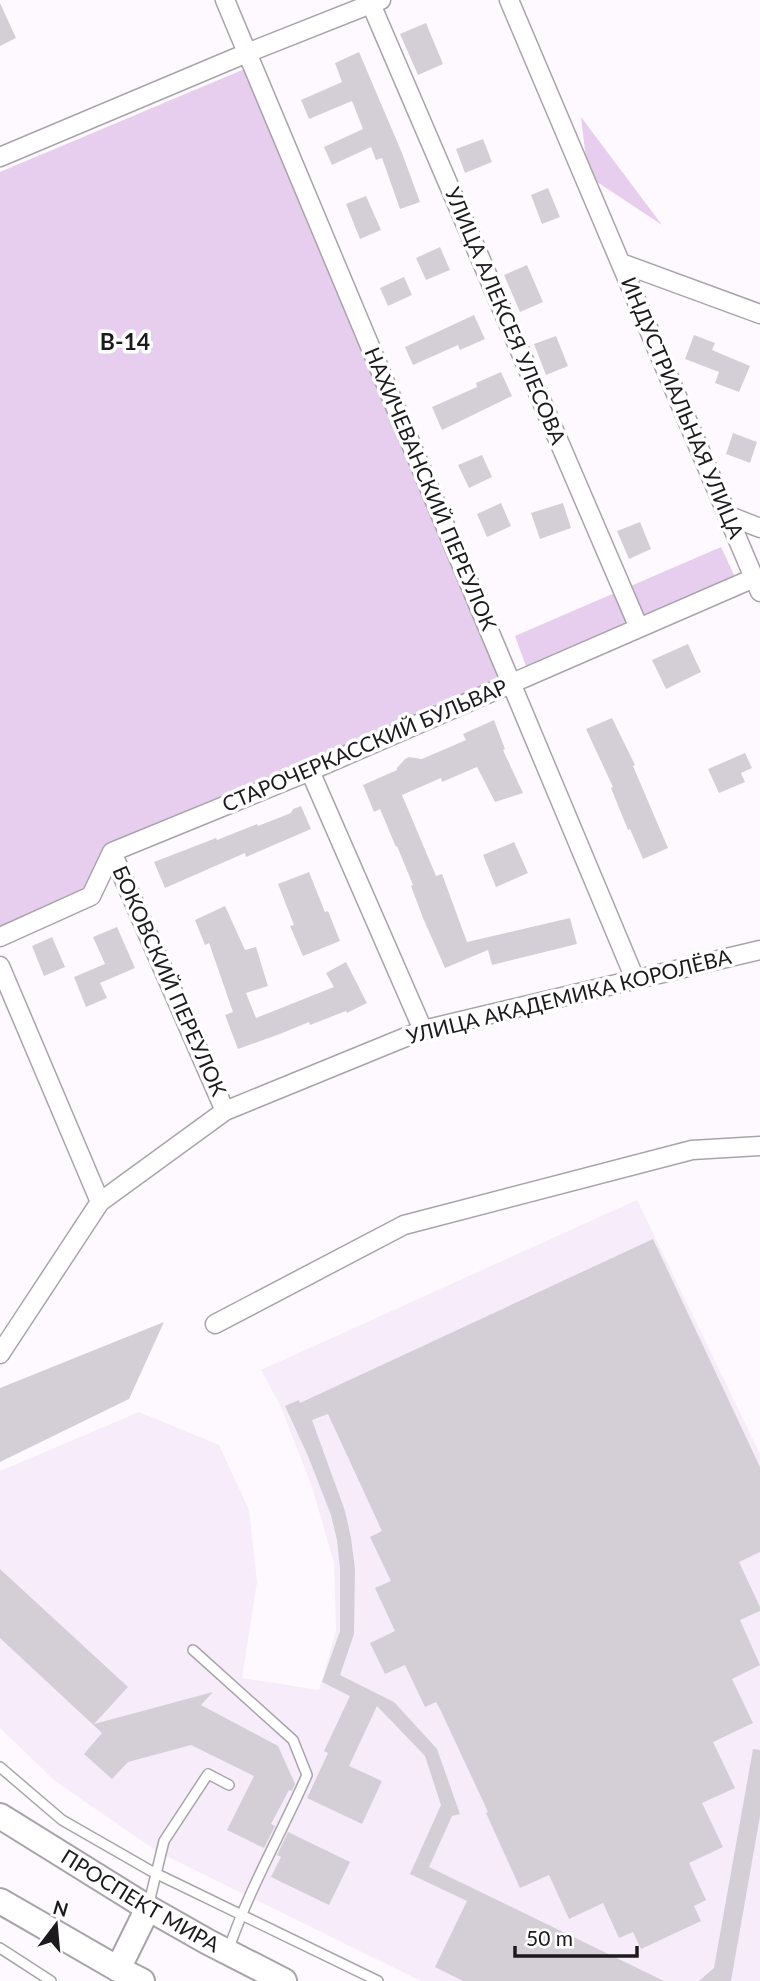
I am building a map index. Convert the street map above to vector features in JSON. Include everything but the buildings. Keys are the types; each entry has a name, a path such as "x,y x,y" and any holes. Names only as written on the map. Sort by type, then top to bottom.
{"main road":[{"name":"ПРОСПЕКТ МИРА","path":"0,1816 148,1908 285,1981"},
{"path":"0,1901 116,1972 142,1981"},
{"path":"116,1972 148,1908"}],"street":[{"name":"НАХИЧЕВАНСКИЙ ПЕРЕУЛОК","path":"225,0 635,979"},
{"name":"ИНДУСТРИАЛЬНАЯ УЛИЦА","path":"509,0 757,585"},
{"path":"0,157 376,2"},
{"name":"УЛИЦА АЛЕКСЕЯ УЛЕСОВА","path":"376,2 639,628"},
{"name":"ИНДУСТРИАЛЬНАЯ УЛИЦА","path":"621,263 760,314"},
{"path":"727,515 760,528"},
{"name":"СТАРОЧЕРКАССКИЙ БУЛЬВАР","path":"112,852 310,771 639,628 757,585"},
{"path":"310,771 423,1030"},
{"path":"0,937 91,896 112,852"},
{"name":"БОКОВСКИЙ ПЕРЕУЛОК","path":"112,852 225,1111"},
{"name":"УЛИЦА АКАДЕМИКА КОРОЛЁВА","path":"0,1354 100,1202 225,1111 423,1030 760,950"},
{"path":"0,966 100,1202"},
{"path":"215,1324 404,1225 692,1150 760,1146"}],"lane":[{"path":"192,1650 293,1740 307,1775 253,1885 227,1952"},
{"path":"0,1767 62,1820 157,1873 378,1981"},
{"path":"148,1908 164,1841 208,1774 229,1785"},
{"path":"0,1948 51,1981"}],"shaded area":[{"path":"247,68 503,679 104,848 82,891 0,929 0,172"},
{"path":"581,117 662,225 588,176"},
{"path":"721,547 735,577 527,669 515,636"},
{"path":"637,1200 760,1454 760,1981 421,1981 158,1852 55,1781 0,1728 0,1471 139,1412 219,1445 249,1510 257,1582 242,1678 319,1690 336,1631 334,1563 312,1487 281,1407 261,1370"}],"district":[{"name":"В-14","path":"125,342"}]}
